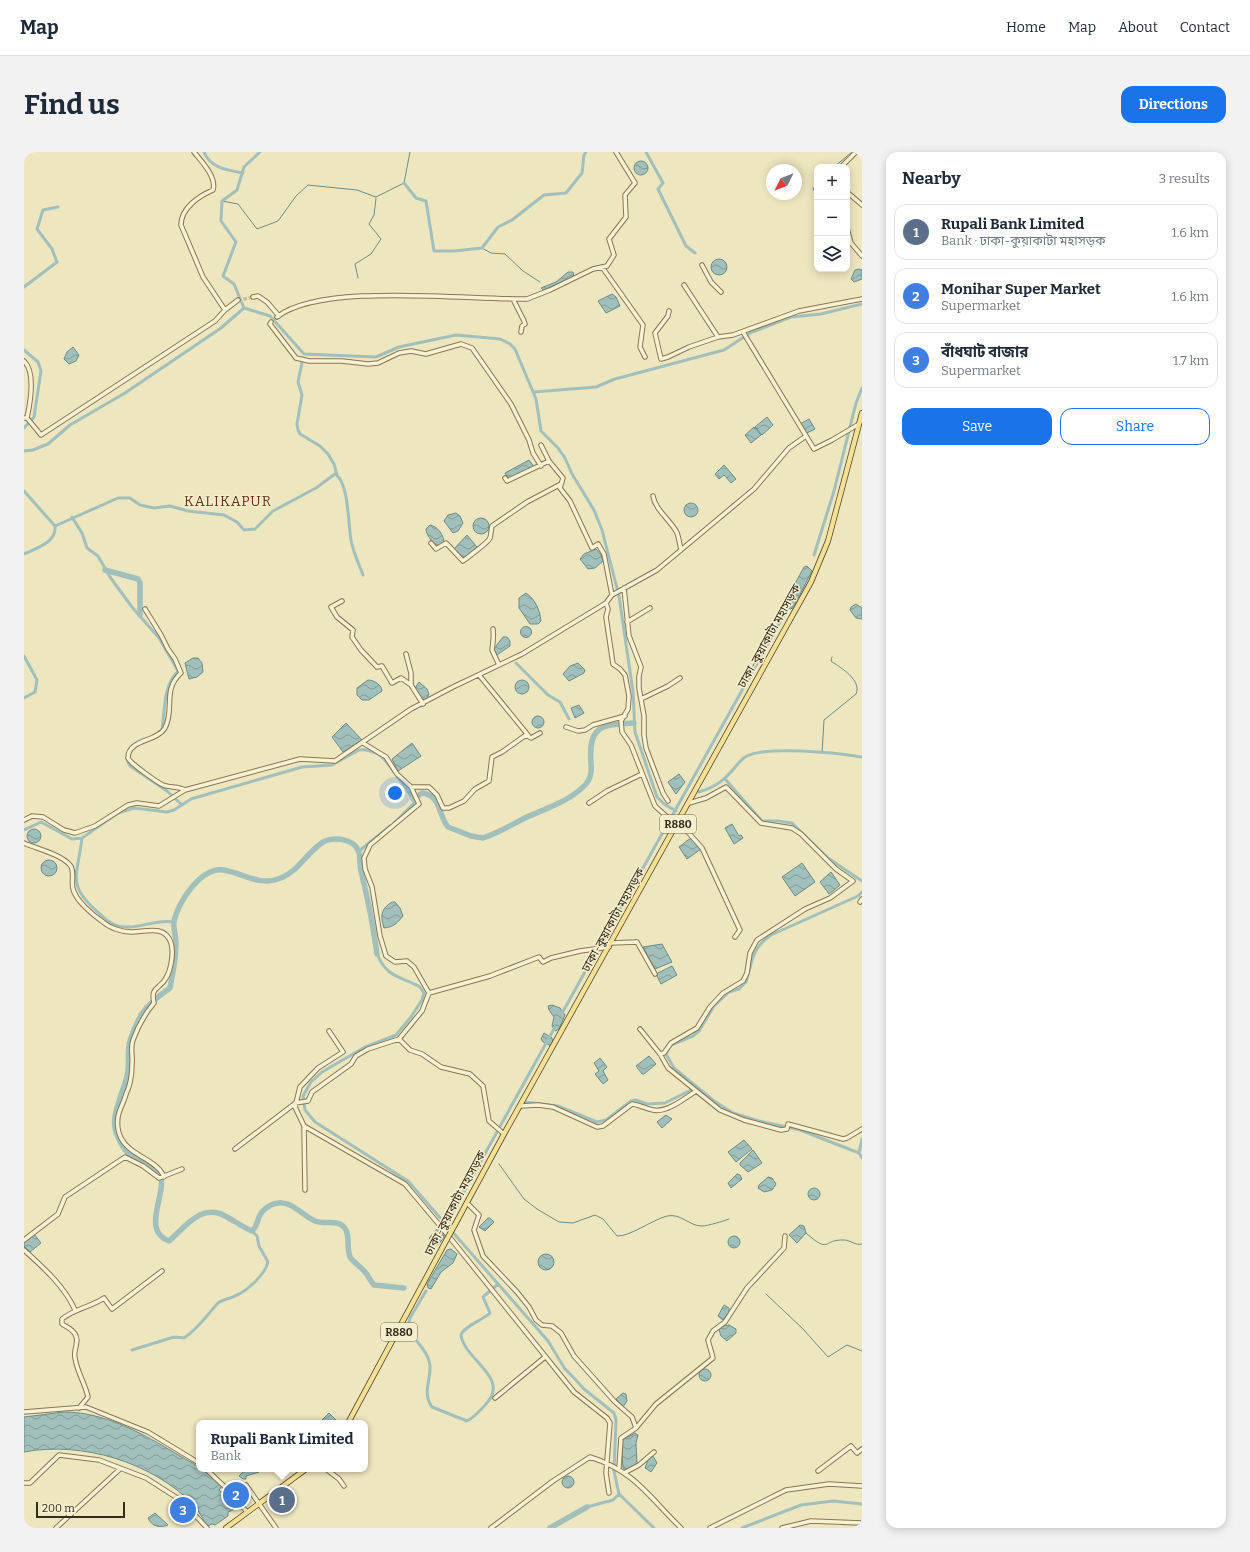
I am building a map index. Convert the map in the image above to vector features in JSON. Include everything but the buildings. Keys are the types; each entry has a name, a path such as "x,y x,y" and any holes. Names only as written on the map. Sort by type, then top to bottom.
{"main road":[{"name":"ঢাকা-কুয়াকাটা মহাসড়ক","path":"350,1420 504,1134 678,824 811,582 821,561 862,413"},
{"path":"226,1528 302,1472"}],"street":[{"path":"194,152 211,175 214,186 213,190 196,200 186,210 181,216 181,225 203,277 225,310"},
{"path":"253,297 258,296 267,302 278,317 294,307 321,300 369,295 513,300 527,299 593,269 607,266 614,255 609,239 626,217 624,194 635,183 616,152"},
{"path":"844,164 856,152"},
{"path":"850,195 862,205"},
{"path":"849,236 851,244 862,256"},
{"path":"702,265 711,282 721,292"},
{"path":"602,267 643,325 640,347 645,357"},
{"path":"684,285 718,337"},
{"path":"669,310 668,316 655,333 660,359 718,337 733,336 799,311 862,299"},
{"path":"24,361 28,365 31,374 30,399 26,418 41,435 210,325 238,300"},
{"path":"513,300 525,324 522,326 520,332"},
{"path":"271,322 270,324 296,358 309,361 342,361 368,364 378,363 399,353 411,351 426,354 461,344 472,348 511,404 530,440 532,453 541,466"},
{"path":"743,332 814,449 859,424"},
{"path":"24,820 32,816 43,818 64,830 75,833 95,826 128,805 137,803 159,806 184,790 300,759 335,761 396,719 422,704 522,654 606,603 612,595 657,570 754,489 789,448 806,436"},
{"path":"541,445 549,461 562,478 560,488 570,501 592,548 598,544 604,554 612,595"},
{"path":"504,478 507,481 549,461"},
{"path":"431,543 436,549 446,543 463,561 478,548 486,544 490,538 492,526 532,499 561,484"},
{"path":"653,496 654,503 664,513 676,531 681,549"},
{"path":"624,588 629,636 641,667 638,676 646,748 663,793 668,801"},
{"path":"342,601 331,608 336,617 353,630 352,637 361,650 377,667 382,666 392,683 401,678 411,685 422,704"},
{"path":"606,603 608,609 606,617 613,664 625,675 628,689 629,702 622,721 622,732 631,745 655,806 689,832 705,854 740,930 734,937"},
{"path":"627,622 650,608"},
{"path":"144,609 175,659 181,673 173,681 170,689 169,712 164,729 158,735 138,743 129,754 128,758 134,766 163,785 181,788 184,790"},
{"path":"493,629 492,638 494,645 492,650 499,666"},
{"path":"406,654 411,673 411,685"},
{"path":"479,675 531,738 540,733"},
{"path":"641,699 668,686 680,678"},
{"path":"566,727 578,731 585,730 593,725 625,716"},
{"path":"411,787 429,787 437,795 443,808 449,808 464,801 475,789 489,781 492,756 528,735"},
{"path":"235,1149 293,1105 308,1101 312,1092 351,1064 356,1056 368,1049 399,1039 422,1011 428,993 414,967 407,961 395,962 386,956 380,936 372,888 365,869 364,858 370,845 419,804 411,787 397,774 382,753 363,743"},
{"path":"589,803 607,791 642,774"},
{"path":"660,1054 664,1053 666,1048 673,1041 689,1034 697,1028 710,1007 726,990 743,981 747,974 750,953 757,940 805,909 830,898 853,881 836,869 801,834 792,828 761,823 726,787 706,798 689,803"},
{"path":"24,843 58,857 71,866 73,891 78,900 102,922 113,928 131,932 158,930 166,934 171,944 170,963 166,979 154,991 152,995 154,1003 144,1015 132,1042 130,1056 132,1068 127,1093 118,1116 118,1126 121,1139 129,1148 156,1166 162,1172 164,1177"},
{"path":"428,993 490,976 539,957 543,962 551,958 580,951 610,945 638,942 655,974"},
{"path":"640,1029 660,1054 668,1068 724,1113 776,1129 787,1128 790,1125 843,1139 862,1129"},
{"path":"305,1190 304,1126 295,1105 298,1092 307,1078 318,1068 343,1052 329,1031"},
{"path":"399,1039 410,1050 422,1054 440,1067 470,1074 483,1086 489,1121 504,1134"},
{"path":"520,1106 538,1105 553,1107 597,1127 603,1126 632,1104 653,1110 663,1109 696,1091"},
{"path":"304,1126 405,1184 574,1392 607,1418 610,1423 606,1479 609,1493"},
{"path":"857,1132 862,1136"},
{"path":"24,1240 58,1214 65,1197 124,1157 142,1166 159,1178 182,1169"},
{"path":"467,1203 479,1215 474,1230 483,1256 517,1292 529,1307 536,1320 542,1325 552,1326 561,1333 574,1356 615,1402 632,1417 636,1428"},
{"path":"619,1468 621,1438 636,1428 656,1404 713,1358 708,1340 712,1331 725,1322 747,1288 784,1248 785,1236"},
{"path":"24,1250 55,1282 71,1302 75,1310"},
{"path":"79,1408 88,1397 85,1385 77,1370 75,1360 74,1354 77,1338 71,1329 62,1324 62,1319 75,1310 98,1302 104,1298 112,1309 162,1271"},
{"path":"495,1398 545,1356"},
{"path":"24,1412 86,1407 148,1432 196,1461"},
{"path":"818,1471 851,1446 857,1453 862,1449"},
{"path":"624,1473 639,1465 654,1452"},
{"path":"24,1483 30,1483 59,1455 99,1460 152,1481 182,1501 207,1528"},
{"path":"491,1528 553,1482 590,1457 619,1468 640,1484 681,1528"},
{"path":"56,1528 120,1469"},
{"path":"209,1472 228,1490 247,1512"},
{"path":"329,1472 344,1486"},
{"path":"246,1485 276,1528"},
{"path":"710,1528 786,1490 812,1485 862,1486"},
{"path":"782,1528 811,1521 862,1523"}],"water":[{"path":"641,161 646,163 648,168 646,173 641,175 636,173 634,168 636,163"},
{"path":"716,259 722,259 727,264 725,273 722,275 716,275 711,270 711,264"},
{"path":"855,270 862,270 862,279 854,282 851,279"},
{"path":"568,272 573,272 574,277 543,290 541,288 556,282"},
{"path":"612,294 616,297 620,306 606,313 598,301"},
{"path":"73,347 79,355 76,361 69,364 64,359 67,352"},
{"path":"767,417 773,425 762,435 755,427"},
{"path":"809,419 815,429 805,434 800,424"},
{"path":"754,427 761,435 751,443 745,435"},
{"path":"529,460 534,467 509,479 505,473"},
{"path":"724,465 736,479 731,483 724,475 719,479 715,474"},
{"path":"691,503 696,505 698,510 696,515 691,517 686,515 684,510 686,505"},
{"path":"456,513 460,516 463,523 458,531 453,533 444,521 448,515"},
{"path":"481,518 488,523 489,526 484,533 481,534 474,529 473,526 478,519"},
{"path":"430,525 437,529 442,536 444,541 439,546 432,541 427,534 426,529"},
{"path":"467,535 477,547 463,559 454,549"},
{"path":"596,549 601,555 603,561 595,568 588,569 580,559 584,554"},
{"path":"807,566 812,571 793,608 790,609 784,604 804,567"},
{"path":"526,593 532,598 540,613 541,621 538,624 530,624 519,608 519,598"},
{"path":"856,604 862,608 862,619 856,618 850,610 851,607"},
{"path":"526,626 530,628 532,632 530,636 526,638 522,636 520,632 522,628"},
{"path":"503,637 507,637 510,641 510,646 497,655 493,650"},
{"path":"193,658 198,658 202,663 203,672 197,677 189,679 185,663"},
{"path":"578,663 585,670 584,673 569,681 563,674 570,666"},
{"path":"368,680 377,683 381,687 382,691 369,700 362,700 357,695 357,688"},
{"path":"522,680 527,682 529,687 527,692 522,694 517,692 515,687 517,682"},
{"path":"419,682 427,689 429,694 426,700 422,699 415,688"},
{"path":"579,705 584,713 575,718 571,708"},
{"path":"538,716 542,718 544,722 542,726 538,728 534,726 532,722 534,718"},
{"path":"346,723 362,740 343,752 332,737"},
{"path":"412,743 421,756 398,771 392,759"},
{"path":"679,774 685,782 676,794 668,782"},
{"path":"732,824 739,836 741,835 743,838 734,844 725,828"},
{"path":"34,829 39,831 41,836 39,841 34,843 29,841 27,836 29,831"},
{"path":"692,837 701,849 687,859 679,847"},
{"path":"49,860 56,865 57,868 52,875 49,876 42,871 41,868 46,861"},
{"path":"802,863 815,882 795,896 782,877"},
{"path":"831,872 840,885 829,894 820,882"},
{"path":"392,902 395,902 400,908 403,916 395,924 384,928 382,913"},
{"path":"662,944 672,962 655,969 643,947"},
{"path":"672,966 677,975 661,984 656,974"},
{"path":"552,1005 560,1008 565,1015 559,1029 555,1031 552,1026 554,1017 548,1006"},
{"path":"544,1033 552,1038 553,1043 551,1046 543,1042 541,1039"},
{"path":"649,1056 656,1064 642,1074 636,1066"},
{"path":"600,1058 607,1067 603,1071 608,1080 603,1084 595,1074 599,1071 594,1063"},
{"path":"666,1115 672,1119 662,1128 657,1122"},
{"path":"744,1140 752,1149 736,1162 728,1152"},
{"path":"753,1150 762,1163 748,1172 740,1165 740,1163"},
{"path":"737,1174 740,1175 742,1179 731,1188 728,1183"},
{"path":"768,1177 772,1178 776,1184 772,1190 764,1192 758,1188 759,1185"},
{"path":"814,1188 818,1190 820,1194 818,1198 814,1200 810,1198 808,1194 810,1190"},
{"path":"488,1218 494,1222 485,1231 479,1227"},
{"path":"800,1225 804,1226 806,1233 797,1243 789,1235"},
{"path":"438,1228 444,1234 444,1237 439,1244 436,1245 429,1238"},
{"path":"34,1234 41,1243 30,1252 24,1246 24,1242"},
{"path":"734,1236 738,1238 740,1242 738,1246 734,1248 730,1246 728,1242 730,1238"},
{"path":"451,1249 457,1254 453,1263 441,1272 431,1289 428,1288 427,1284 447,1250"},
{"path":"546,1254 552,1256 554,1262 552,1268 546,1270 540,1268 538,1262 540,1256"},
{"path":"724,1305 729,1308 729,1312 723,1320 718,1316"},
{"path":"729,1325 736,1329 736,1333 727,1341 721,1336 719,1330 723,1326"},
{"path":"705,1369 709,1371 711,1375 709,1379 705,1381 701,1379 699,1375 701,1371"},
{"path":"623,1393 626,1394 627,1401 623,1407 616,1399"},
{"path":"64,1412 78,1413 92,1415 119,1424 158,1443 196,1465 196,1472 206,1472 210,1475 222,1486 219,1490 221,1492 226,1491 225,1495 233,1505 233,1510 228,1512 228,1516 215,1525 212,1524 208,1526 195,1506 176,1489 136,1466 114,1458 69,1450 46,1449 24,1452 24,1417"},
{"path":"329,1413 336,1420 322,1420"},
{"path":"635,1433 638,1435 636,1443 637,1464 627,1470 623,1468 621,1441"},
{"path":"653,1456 657,1463 651,1472 645,1468 648,1460"},
{"path":"243,1472 259,1472 246,1476 246,1479 239,1476"},
{"path":"568,1476 572,1478 574,1482 572,1486 568,1488 564,1486 562,1482 564,1478"},
{"path":"155,1513 168,1525 154,1525 148,1518"}],"waterway":[{"path":"204,152 215,165 243,173"},
{"path":"244,308 234,284 223,276 236,242 221,221 222,201 237,190 244,167 260,152"},
{"path":"222,201 238,204 257,229 278,221 296,196 308,185 357,190 376,197 404,183 410,152"},
{"path":"404,183 416,198 426,201 434,251 454,251 482,248 498,227 512,220 544,195 566,193 582,173 584,155 586,152"},
{"path":"646,152 663,183 658,189 686,246 695,253"},
{"path":"838,164 852,152"},
{"path":"358,278 355,264 371,254 381,239 369,224 374,215 376,198"},
{"path":"24,287 57,262 52,249 37,229 43,210 58,207"},
{"path":"482,248 491,253 505,254 523,271 540,282"},
{"path":"534,392 596,387 615,379 724,350 750,333 791,317 821,314 862,304"},
{"path":"24,451 33,450 48,444 70,425 125,393 221,328 244,308 270,316 304,354 376,357 399,347 456,335 500,339 510,344 515,349 536,399 541,431 558,448 565,458 572,474 594,510 602,530 619,596 633,692 635,732 657,797 664,804 676,811"},
{"path":"24,350 38,362 41,371 34,417 24,428"},
{"path":"303,358 298,382 302,395 297,424 298,430 300,434 320,446 328,454 334,464 337,475"},
{"path":"814,555 834,491 856,403 862,388"},
{"path":"55,526 118,498 130,498 140,505 154,508 170,506 188,511 224,515 237,522 244,530 255,529 273,511 316,488 335,474 340,478 343,485 352,544 363,575"},
{"path":"24,491 55,526 53,536 45,544 24,554"},
{"path":"72,517 82,533 87,548 98,556 110,577 132,607 159,638 178,671 173,677 167,691 162,730 159,732"},
{"path":"105,570 138,579 140,583 140,615"},
{"path":"561,1015 789,606"},
{"path":"24,656 37,680 35,692 24,698"},
{"path":"822,753 824,720 856,694 857,689 856,684 850,675 831,661 832,657"},
{"path":"516,663 548,695 560,702 569,719"},
{"path":"413,799 422,793 433,797 448,827 471,836 483,838 557,804 580,790 588,782 591,775 591,751 594,735 605,727 634,723"},
{"path":"144,739 132,746 128,753 127,757 130,766 167,791 182,805"},
{"path":"174,922 168,921 134,927 120,927 104,918 83,896 76,881 82,838 118,813 134,808 167,812 174,810 191,799 302,767 332,765 359,750 370,751 380,755 398,777 414,801 414,803 394,823"},
{"path":"699,792 720,782 729,775 742,759 755,753 768,751 802,751 862,757"},
{"path":"725,779 762,821 792,823 828,858 862,881"},
{"path":"24,830 41,822 72,839 82,838"},
{"path":"359,851 390,826"},
{"path":"377,954 370,912 360,868 359,852 356,846 348,841 339,839 325,841 314,849 287,875 273,880 259,880 223,870 206,874 191,888 176,914 174,922 176,940 175,955 170,988 147,1007 141,1015 134,1030 128,1050 128,1072 116,1112 115,1125 119,1139 128,1153 154,1167 160,1174 161,1191 157,1210 156,1229 161,1236 169,1241 195,1218 210,1212 218,1213 227,1217 252,1231 262,1211 271,1205 283,1203 294,1207 315,1221 338,1223 344,1227 348,1237 350,1257 361,1268 371,1282 374,1285 404,1288"},
{"path":"697,1087 674,1068 666,1054 671,1045 693,1036 699,1031 714,1006 729,992 739,989 746,982 756,950 764,940 771,935 858,896 862,892"},
{"path":"377,954 385,968 390,972 420,987 424,993 422,1000 411,1017 396,1035 365,1047 322,1072 311,1082 303,1096 305,1110 315,1122 408,1181 548,1341 565,1369 584,1389 614,1413 616,1420 614,1471 619,1494 613,1500 587,1507"},
{"path":"446,1224 555,1027"},
{"path":"525,1102 558,1106 597,1122 606,1120 631,1101 636,1100 647,1104 665,1103 697,1087 714,1101 733,1113 759,1121 800,1130 859,1153"},
{"path":"862,1139 859,1153 862,1158"},
{"path":"499,1164 524,1199 537,1209 559,1222 573,1223 595,1215 603,1219 617,1236 628,1234 667,1216 677,1216 693,1224 702,1226 729,1219"},
{"path":"132,1350 174,1337 184,1338 198,1326 218,1303 240,1294 255,1282 263,1272 268,1262 259,1246 257,1236 252,1231"},
{"path":"806,1233 823,1245 837,1240 862,1244"},
{"path":"426,1291 410,1318 408,1327 429,1360 430,1371 427,1392 429,1402 432,1407 467,1421 475,1416 486,1404 492,1394 493,1385 490,1377 464,1344 461,1335 465,1329 490,1313 483,1297 498,1284"},
{"path":"766,1294 803,1329 828,1357 847,1345 862,1351"},
{"path":"619,1494 654,1528"},
{"path":"742,1528 801,1505 833,1501 862,1504"},
{"path":"550,1528 587,1507"}],"tunnel":[{"path":"238,300 253,297"},
{"path":"271,322 277,317"}],"place":[{"name":"Monihar Super Market","path":"236,1495"},
{"name":"Rupali Bank Limited","path":"282,1500"},
{"name":"বাঁধঘাট বাজার","path":"183,1510"}],"district":[{"name":"KALIKAPUR","path":"228,501"}]}
